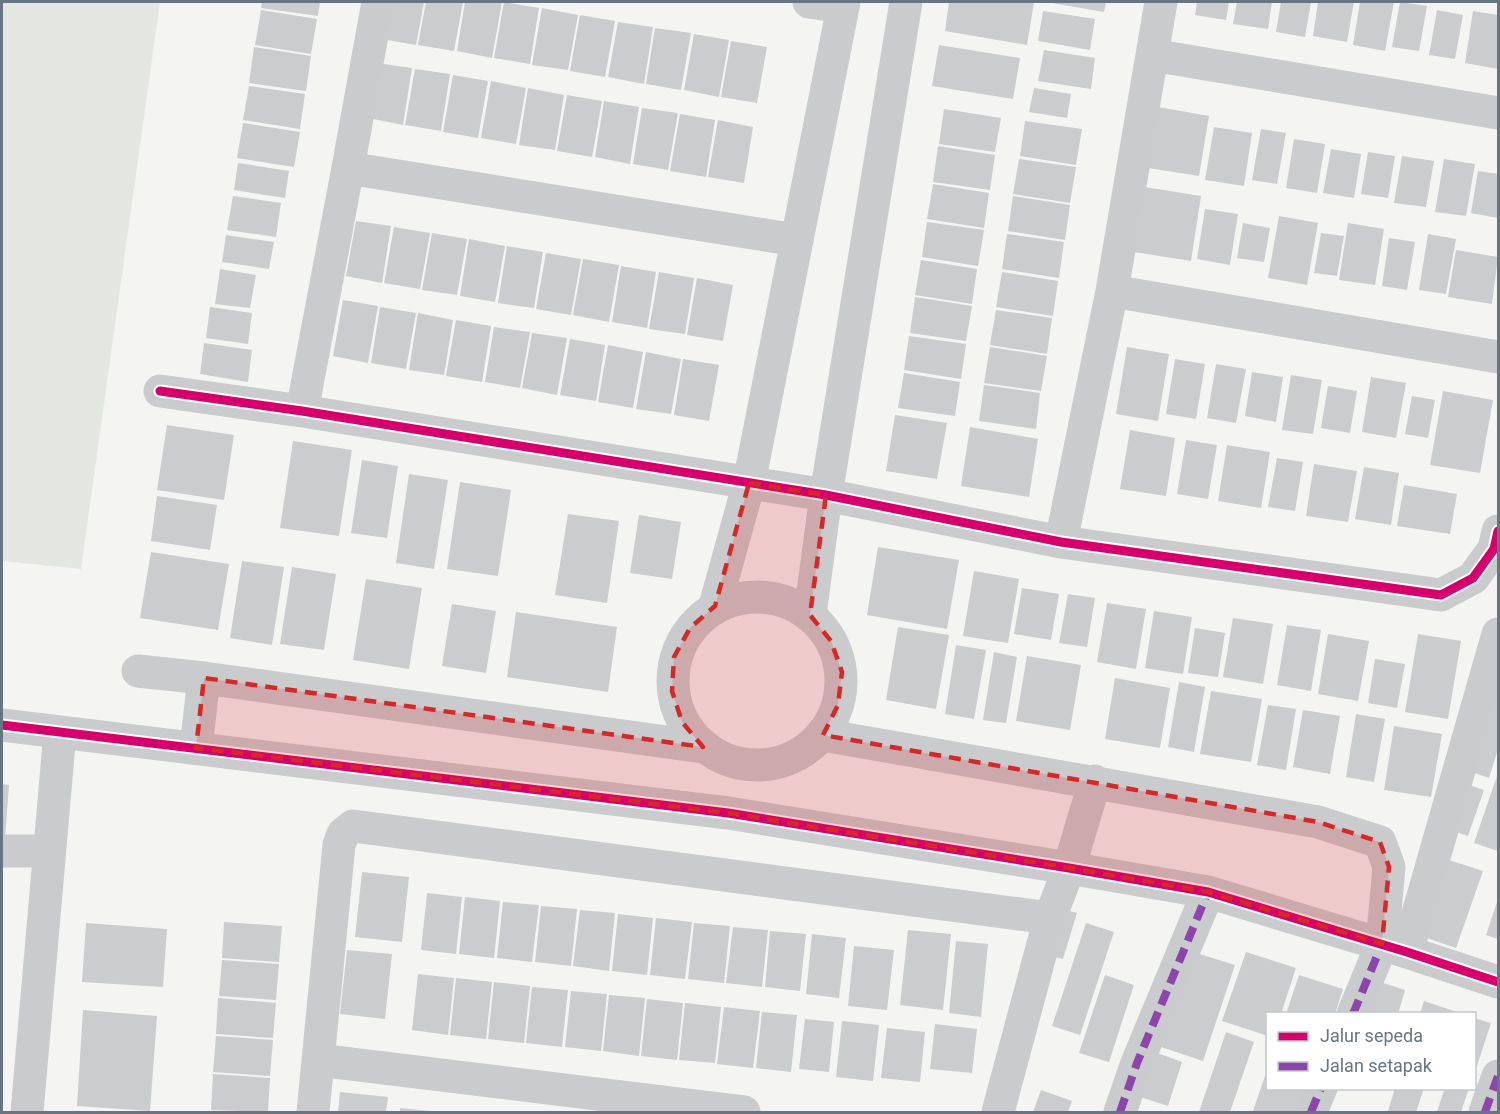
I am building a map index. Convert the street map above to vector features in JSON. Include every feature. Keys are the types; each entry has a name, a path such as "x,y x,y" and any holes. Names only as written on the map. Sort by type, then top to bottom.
{"street":[{"path":"302,411 378,2"},
{"path":"715,606 749,483 844,4 809,2"},
{"path":"810,615 826,495 906,2"},
{"path":"1061,542 1112,291 1161,2"},
{"path":"1152,55 1498,113"},
{"path":"348,168 796,240"},
{"path":"1112,291 1498,357"},
{"path":"160,391 302,411 826,495 1061,542 1441,595 1473,578 1494,549 1498,531"},
{"path":"138,671 204,678 704,747 740,764 766,765 797,755 823,735 838,705 842,672 831,640 810,615 781,599 747,597 715,606 690,628 674,657 672,691 682,722 704,747"},
{"path":"1354,1012 1394,948 1498,634"},
{"path":"196,748 204,678"},
{"path":"2,725 728,813 1069,867 1208,892 1498,982"},
{"path":"27,1113 60,732"},
{"path":"823,735 1318,822 1380,842 1389,867 1394,948"},
{"path":"728,813 740,764"},
{"path":"998,1113 1050,918 1069,867 1095,781"},
{"path":"313,1113 339,845 343,834 353,826 1050,918"},
{"path":"2,851 50,851"},
{"path":"1120,1113 1137,1063 1208,892"},
{"path":"318,1060 744,1113"},
{"path":"1485,1113 1498,1076"},
{"path":"1311,1113 1321,1090"}],"highlighted area":[{"path":"749,483 826,495 810,615 831,641 842,672 838,705 823,735 1318,822 1380,842 1389,867 1382,944 1208,892 1069,868 728,813 196,748 204,678 703,747 682,722 672,691 674,657 690,628 715,606"}],"shaded area":[{"path":"2,2 160,2 81,569 2,561"}],"building":[{"path":"262,2 320,2 318,16 261,8"},
{"path":"387,2 424,2 416,45 381,39"},
{"path":"426,2 463,2 454,51 418,45"},
{"path":"465,2 502,2 492,58 457,51"},
{"path":"504,2 539,8 530,64 494,58"},
{"path":"949,2 1034,2 1027,45 945,31"},
{"path":"1046,2 1106,2 1104,12"},
{"path":"1197,2 1229,2 1226,20 1195,15"},
{"path":"1237,2 1272,2 1268,29 1233,24"},
{"path":"1281,2 1311,2 1305,37 1276,32"},
{"path":"1318,2 1354,2 1347,42 1313,36"},
{"path":"1360,2 1394,2 1385,51 1353,45"},
{"path":"1400,2 1427,6 1419,51 1392,47"},
{"path":"542,8 578,15 568,70 532,65"},
{"path":"261,10 317,19 311,54 255,45"},
{"path":"1437,10 1463,15 1455,59 1429,55"},
{"path":"1043,11 1095,19 1090,50 1038,41"},
{"path":"1473,11 1498,15 1498,69 1465,63"},
{"path":"580,15 615,21 605,77 570,71"},
{"path":"618,22 653,27 644,84 608,77"},
{"path":"655,28 691,33 681,90 646,84"},
{"path":"694,34 729,40 719,97 684,90"},
{"path":"731,41 767,47 757,103 721,97"},
{"path":"939,45 1020,58 1013,99 932,86"},
{"path":"254,47 311,56 306,91 249,83"},
{"path":"1044,50 1095,58 1091,89 1038,81"},
{"path":"377,63 412,68 403,125 368,118"},
{"path":"415,69 450,74 441,131 405,125"},
{"path":"453,75 488,81 478,138 443,132"},
{"path":"491,81 526,88 516,144 481,138"},
{"path":"249,86 305,94 300,129 243,120"},
{"path":"528,88 564,95 555,150 519,145"},
{"path":"1034,88 1071,94 1067,118 1029,112"},
{"path":"567,95 602,101 592,157 557,151"},
{"path":"604,101 639,107 630,164 595,157"},
{"path":"1158,107 1209,116 1199,176 1148,168"},
{"path":"642,108 678,113 668,170 633,164"},
{"path":"944,109 1001,118 995,152 939,144"},
{"path":"680,114 715,120 706,177 670,171"},
{"path":"718,120 753,127 744,183 708,177"},
{"path":"1025,121 1082,129 1076,165 1020,156"},
{"path":"243,123 300,132 294,167 237,158"},
{"path":"1214,127 1252,133 1244,186 1205,180"},
{"path":"1261,129 1286,133 1277,184 1252,180"},
{"path":"1294,139 1325,144 1317,193 1286,188"},
{"path":"938,146 995,155 990,190 933,182"},
{"path":"1331,149 1361,154 1354,198 1323,193"},
{"path":"1368,152 1395,156 1388,198 1361,194"},
{"path":"1402,156 1434,161 1426,207 1394,203"},
{"path":"1019,159 1076,167 1070,203 1013,194"},
{"path":"1444,159 1475,164 1466,216 1435,212"},
{"path":"238,163 289,171 285,198 234,190"},
{"path":"1478,171 1498,174 1498,218 1471,213"},
{"path":"933,184 989,193 984,228 927,219"},
{"path":"1145,187 1201,196 1191,261 1134,252"},
{"path":"233,196 281,203 276,237 227,230"},
{"path":"1013,196 1070,205 1065,240 1008,231"},
{"path":"1205,209 1238,214 1230,265 1197,259"},
{"path":"1279,216 1318,223 1307,285 1268,278"},
{"path":"356,221 391,226 382,283 346,276"},
{"path":"927,222 984,230 978,266 922,257"},
{"path":"1243,223 1270,228 1264,262 1237,258"},
{"path":"1348,223 1384,229 1375,285 1339,280"},
{"path":"394,227 430,233 420,289 384,283"},
{"path":"432,233 467,239 457,295 422,290"},
{"path":"1321,233 1344,236 1337,276 1314,273"},
{"path":"1007,234 1064,242 1059,278 1002,269"},
{"path":"1428,234 1456,239 1446,294 1419,290"},
{"path":"226,235 274,242 269,269 222,262"},
{"path":"1389,238 1415,242 1407,290 1382,286"},
{"path":"469,239 505,246 495,302 460,296"},
{"path":"507,246 543,252 534,308 498,303"},
{"path":"1456,250 1498,257 1492,304 1448,297"},
{"path":"546,253 581,259 571,315 536,309"},
{"path":"583,259 619,265 609,322 573,315"},
{"path":"921,260 977,269 972,304 915,295"},
{"path":"621,266 656,272 647,328 612,322"},
{"path":"220,269 256,275 250,308 215,304"},
{"path":"659,272 694,278 685,334 649,329"},
{"path":"1002,272 1058,281 1053,316 996,307"},
{"path":"697,278 733,285 723,341 687,335"},
{"path":"915,297 972,306 966,341 910,333"},
{"path":"343,300 378,306 368,363 333,356"},
{"path":"210,307 252,313 248,344 206,338"},
{"path":"380,307 416,313 406,369 371,363"},
{"path":"996,310 1052,318 1047,354 990,345"},
{"path":"418,313 453,320 444,375 409,370"},
{"path":"456,320 491,326 482,382 446,376"},
{"path":"494,327 530,332 520,388 485,382"},
{"path":"532,333 567,338 557,395 522,388"},
{"path":"909,336 966,344 961,379 904,370"},
{"path":"570,339 605,345 596,401 560,395"},
{"path":"204,343 252,350 248,382 200,374"},
{"path":"608,345 643,352 633,408 598,402"},
{"path":"990,347 1047,356 1041,391 984,383"},
{"path":"1127,347 1169,354 1158,421 1116,414"},
{"path":"646,352 681,359 671,414 636,409"},
{"path":"683,359 719,365 709,421 674,415"},
{"path":"1175,359 1205,364 1196,419 1166,414"},
{"path":"1216,364 1246,369 1236,423 1207,418"},
{"path":"1252,372 1283,377 1276,422 1245,416"},
{"path":"904,373 960,382 955,416 898,408"},
{"path":"1291,375 1322,380 1313,434 1282,430"},
{"path":"1371,377 1406,383 1396,438 1362,432"},
{"path":"984,385 1040,393 1036,429 979,421"},
{"path":"1328,386 1357,391 1350,433 1321,428"},
{"path":"1443,391 1493,400 1480,473 1430,465"},
{"path":"1412,396 1435,400 1428,438 1405,434"},
{"path":"895,415 947,423 937,479 886,471"},
{"path":"167,425 234,435 224,500 157,490"},
{"path":"970,427 1038,439 1029,497 961,486"},
{"path":"1130,430 1175,438 1166,496 1120,489"},
{"path":"1186,440 1217,445 1208,499 1177,494"},
{"path":"293,441 352,450 339,536 280,528"},
{"path":"1227,445 1270,452 1261,508 1218,501"},
{"path":"1277,458 1303,462 1295,511 1268,507"},
{"path":"362,460 398,466 387,538 351,533"},
{"path":"1314,464 1357,471 1348,522 1306,516"},
{"path":"1364,467 1399,473 1391,525 1355,519"},
{"path":"409,474 448,480 434,569 396,563"},
{"path":"460,482 511,490 498,576 447,569"},
{"path":"1404,485 1457,494 1450,534 1397,526"},
{"path":"157,496 217,505 210,550 151,541"},
{"path":"568,514 619,521 607,603 555,595"},
{"path":"639,515 681,522 672,579 630,573"},
{"path":"878,547 959,560 947,629 867,615"},
{"path":"151,552 229,564 218,630 140,618"},
{"path":"242,561 284,567 272,645 230,638"},
{"path":"292,567 336,574 324,650 280,644"},
{"path":"974,571 1019,579 1008,643 963,636"},
{"path":"366,579 422,588 409,669 353,660"},
{"path":"1022,588 1059,594 1051,640 1014,634"},
{"path":"1068,594 1095,598 1087,647 1059,643"},
{"path":"1107,603 1146,609 1136,669 1097,662"},
{"path":"452,604 496,611 486,673 442,666"},
{"path":"1154,611 1192,617 1183,674 1145,668"},
{"path":"516,612 617,627 608,692 507,677"},
{"path":"1233,618 1273,624 1263,684 1223,677"},
{"path":"1287,625 1321,630 1311,691 1277,685"},
{"path":"898,627 949,635 936,709 886,700"},
{"path":"1195,628 1225,633 1218,677 1188,673"},
{"path":"1328,634 1369,641 1358,701 1318,694"},
{"path":"1418,634 1461,641 1448,719 1405,712"},
{"path":"956,645 986,650 974,719 945,714"},
{"path":"994,652 1017,657 1006,723 983,720"},
{"path":"1027,656 1081,665 1070,730 1016,721"},
{"path":"1375,659 1405,664 1397,708 1368,703"},
{"path":"1115,678 1170,688 1160,748 1105,739"},
{"path":"1179,682 1205,687 1194,752 1168,747"},
{"path":"1498,686 1498,749 1489,778 1463,769"},
{"path":"1211,691 1262,699 1251,762 1200,754"},
{"path":"1268,705 1296,709 1286,770 1257,765"},
{"path":"1303,710 1340,716 1330,774 1293,767"},
{"path":"1356,714 1385,719 1374,782 1346,777"},
{"path":"1394,726 1442,734 1431,797 1384,790"},
{"path":"1498,773 1498,851 1474,843"},
{"path":"1460,782 1484,790 1468,836 1444,828"},
{"path":"2,784 9,785 5,838 2,838"},
{"path":"1446,859 1483,871 1456,948 1421,936"},
{"path":"362,872 409,877 402,942 355,937"},
{"path":"427,893 462,897 456,954 421,950"},
{"path":"465,897 500,901 494,958 459,954"},
{"path":"1498,899 1498,939 1486,935"},
{"path":"503,902 539,905 532,962 497,958"},
{"path":"541,906 577,909 571,966 535,962"},
{"path":"1062,909 1077,913 1063,959 1047,955"},
{"path":"580,910 615,913 609,971 573,966"},
{"path":"618,914 653,918 647,975 612,971"},
{"path":"656,918 692,922 685,979 650,975"},
{"path":"224,922 282,926 279,962 222,958"},
{"path":"86,923 167,929 163,987 82,982"},
{"path":"694,923 730,926 724,983 688,979"},
{"path":"1086,923 1114,932 1080,1035 1052,1026"},
{"path":"733,927 768,930 762,987 726,983"},
{"path":"908,930 951,934 943,1010 900,1005"},
{"path":"770,931 806,934 800,991 765,987"},
{"path":"812,934 846,938 839,998 806,994"},
{"path":"956,941 988,944 981,1017 949,1013"},
{"path":"854,946 894,950 887,1010 848,1006"},
{"path":"347,950 392,954 385,1019 340,1014"},
{"path":"1187,950 1235,965 1203,1061 1155,1045"},
{"path":"1246,952 1296,968 1282,1012 1266,1012 1266,1035 1222,1021"},
{"path":"222,960 279,964 276,1000 219,996"},
{"path":"418,974 454,978 448,1035 412,1030"},
{"path":"1105,975 1134,985 1109,1062 1079,1053"},
{"path":"1299,975 1343,989 1336,1012 1287,1012"},
{"path":"456,978 492,982 486,1039 450,1035"},
{"path":"1371,979 1405,990 1399,1012 1360,1012"},
{"path":"494,982 530,986 524,1043 488,1039"},
{"path":"532,987 568,990 562,1047 526,1043"},
{"path":"571,991 607,994 601,1051 565,1047"},
{"path":"609,995 645,998 639,1056 603,1051"},
{"path":"218,998 276,1003 273,1038 216,1034"},
{"path":"647,999 683,1003 677,1060 641,1056"},
{"path":"1424,1001 1457,1012 1421,1012"},
{"path":"685,1003 721,1007 715,1063 679,1060"},
{"path":"724,1007 760,1011 753,1068 717,1064"},
{"path":"83,1010 157,1016 150,1111 77,1106"},
{"path":"762,1012 797,1015 791,1072 756,1068"},
{"path":"805,1019 834,1022 829,1072 799,1069"},
{"path":"1476,1019 1491,1023 1476,1069"},
{"path":"842,1021 879,1025 873,1081 836,1077"},
{"path":"935,1024 977,1029 972,1073 930,1069"},
{"path":"887,1028 925,1032 920,1082 881,1078"},
{"path":"1226,1032 1254,1042 1230,1112 1199,1112"},
{"path":"216,1036 273,1040 270,1076 213,1072"},
{"path":"1152,1051 1182,1062 1168,1106 1137,1096"},
{"path":"1266,1073 1266,1090 1309,1090 1302,1112 1253,1111"},
{"path":"213,1074 270,1078 268,1112 211,1110"},
{"path":"1041,1090 1072,1101 1068,1112 1033,1112"},
{"path":"1394,1090 1423,1090 1416,1112 1388,1111"},
{"path":"1444,1090 1468,1090 1461,1112 1437,1111"},
{"path":"340,1092 388,1097 386,1112 338,1112"},
{"path":"400,1108 430,1111 400,1112"}],"marked path":[{"path":"1120,1112 1137,1063 1208,892"},
{"path":"1354,1012 1382,944"},
{"path":"1485,1112 1498,1076"},
{"path":"1311,1112 1320,1090"}],"cycle path":[{"path":"160,391 302,411 826,495 1061,542 1441,595 1473,578 1494,549 1498,531"},
{"path":"2,725 728,813 1069,868 1208,892 1498,982"}]}
